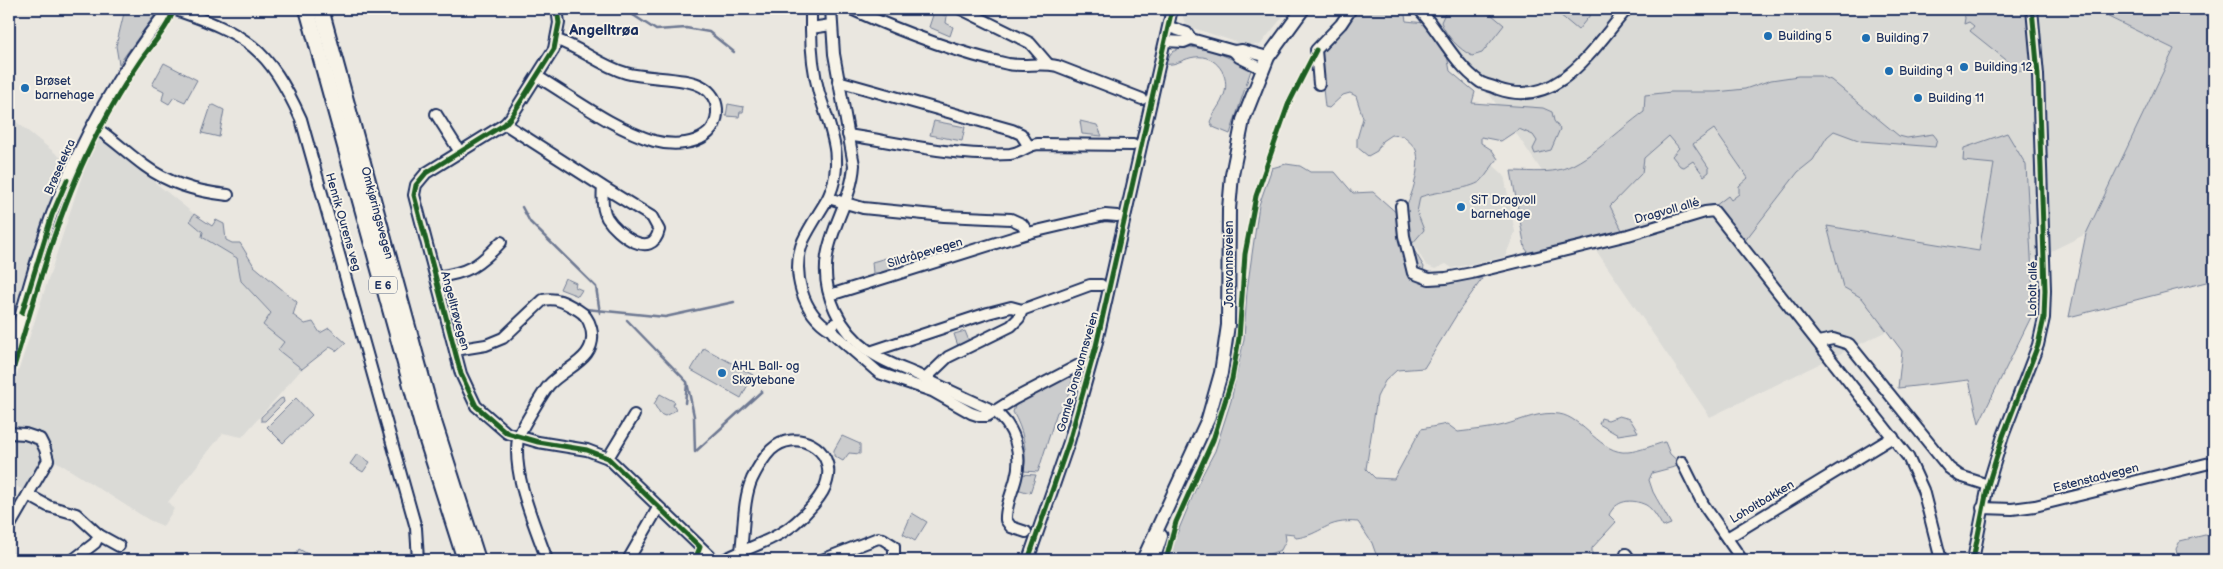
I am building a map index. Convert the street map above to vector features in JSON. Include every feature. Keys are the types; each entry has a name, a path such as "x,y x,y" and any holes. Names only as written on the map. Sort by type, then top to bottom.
{"highway":[{"name":"Omkjøringsvegen","path":"308,9 422,425 465,560"},
{"name":"Omkjøringsvegen","path":"321,9 434,422 478,560"}],"main road":[{"name":"Jonsvannsveien","path":"1143,560 1208,419 1222,373 1228,325 1229,209 1232,175 1243,120 1266,63 1303,9"},
{"name":"Jonsvannsveien","path":"1153,560 1161,534 1161,524"}],"street":[{"name":"Brøsetekra","path":"9,356 52,215 75,161 113,90 154,27 166,12 174,9"},
{"name":"Henrik Ourens veg","path":"174,9 228,29 250,43 269,61 285,83 301,119 416,528 418,560"},
{"name":"Angelltrøvegen","path":"556,9 559,23 558,40 538,77 505,124 426,173 416,185 414,195 461,374 476,406 492,422 507,433 518,437 587,450 608,458 714,560"},
{"path":"811,9 813,64 834,139 837,164 834,184 828,198 808,231 800,250 800,278 806,301 818,321 831,330 839,340 879,374 932,391 971,413 990,414 1081,364"},
{"path":"831,9 831,25 838,82 853,173 845,203 833,233 827,258 826,278 830,295 839,318 854,338 870,352 990,414 1003,418 1012,432 1017,448 1017,475 1007,509 1006,520 1012,526 1026,532"},
{"path":"851,9 898,30 971,55 1019,66 1048,64 1142,99"},
{"path":"961,9 1030,43 1048,64"},
{"name":"Gamle Jonsvannsveien","path":"1028,560 1069,442 1096,346 1172,9"},
{"path":"1319,84 1316,50 1341,24 1351,9"},
{"path":"1419,9 1456,58 1481,82 1507,92 1527,94 1548,88 1571,74 1627,9"},
{"name":"Loholt allé","path":"1973,560 1988,485 2003,436 2038,345 2044,318 2046,290 2038,75 2036,27 2032,9"},
{"path":"811,28 831,25"},
{"path":"1169,27 1187,33 1191,39"},
{"path":"1166,41 1184,42 1191,39 1234,51 1239,57 1266,63"},
{"path":"538,77 625,129 654,141 686,143 704,136 713,127 717,115 716,103 713,96 702,86 691,82 627,73 558,40"},
{"path":"838,82 1012,130 1023,137 1028,145"},
{"path":"436,114 460,152"},
{"path":"505,124 655,220 659,230 653,242 645,246 639,245 610,221 603,203 603,187"},
{"path":"93,126 146,167 171,181 200,191 228,196"},
{"path":"848,135 972,153 1014,154 1028,145 1133,145"},
{"name":"Sildråpevegen","path":"828,198 858,208 1015,220 1028,233"},
{"name":"Dragvoll allé","path":"1402,206 1404,236 1413,273 1429,279 1446,278 1500,267 1714,211 1908,457 1919,478 1941,560"},
{"name":"Sildråpevegen","path":"830,295 1028,233 1105,215 1117,216"},
{"name":"Angelltrøvegen","path":"436,277 459,274 481,264 501,242"},
{"path":"870,352 1011,307 1022,310 1090,285 1101,285"},
{"name":"Angelltrøvegen","path":"455,350 486,345 503,338 542,300 551,299 565,302 584,314 592,331 592,345 577,364 549,385 518,437"},
{"path":"925,379 948,357 1011,326 1019,318 1022,310"},
{"path":"831,330 839,318"},
{"path":"1818,342 1833,339 1849,344 1949,468 1960,476 1988,485"},
{"path":"608,458 634,415"},
{"path":"9,434 25,434 40,439 48,460 9,527"},
{"path":"518,437 520,477 546,560"},
{"name":"Loholtbakken","path":"1727,538 1893,437"},
{"path":"724,560 788,529 796,523 823,489 827,483 829,468 822,453 812,443 790,441 771,450 752,479 741,551"},
{"name":"Loholtbakken","path":"1682,462 1703,504 1742,560"},
{"name":"Estenstadvegen","path":"1982,508 2012,509 2035,506 2214,462"},
{"path":"28,495 48,506 76,514 100,535 119,546"},
{"path":"628,560 658,508"},
{"path":"73,560 95,543 100,535"},
{"path":"822,560 878,538 894,546 894,560"}],"shaded area":[{"path":"125,9 159,9 119,64 116,46"},
{"path":"1181,9 1289,9 1260,45 1242,44 1190,27 1184,21"},
{"path":"1354,9 1404,9 1406,21 1425,23 1447,55 1450,71 1475,92 1472,103 1543,108 1552,112 1554,121 1560,129 1551,150 1535,154 1533,149 1537,141 1533,135 1519,129 1501,141 1481,137 1481,143 1492,150 1498,159 1481,181 1469,186 1420,197 1417,212 1424,230 1411,245 1424,267 1422,275 1482,279 1459,311 1424,368 1397,370 1385,381 1377,397 1366,469 1375,478 1394,479 1421,429 1447,424 1458,432 1498,426 1538,415 1559,414 1576,422 1609,448 1618,451 1628,452 1665,442 1670,454 1682,465 1652,473 1649,480 1653,492 1671,524 1663,527 1646,505 1630,501 1620,503 1609,515 1616,522 1592,548 1592,554 1588,556 1590,560 1378,560 1372,543 1358,522 1347,522 1331,525 1312,534 1296,538 1294,534 1285,533 1286,540 1281,550 1252,560 1170,560 1169,553 1199,481 1215,451 1231,401 1244,339 1247,290 1259,205 1272,168 1286,164 1300,166 1310,172 1335,172 1353,193 1373,192 1399,215 1408,203 1418,165 1416,150 1412,144 1403,136 1391,135 1382,141 1377,151 1368,156 1357,147 1357,139 1363,118 1356,96 1350,93 1343,95 1329,108 1325,107 1319,52"},
{"path":"1419,9 2092,9 2174,49 2086,234 1710,417 1481,82"},
{"path":"1447,9 1485,9 1504,25 1482,53 1472,56 1454,42 1443,27 1441,22"},
{"path":"1553,9 1595,9 1578,30"},
{"path":"1963,9 2025,9 2031,29 2032,71 2020,71 1970,31 1974,26 1969,22 1964,24"},
{"path":"2092,9 2214,9 2214,280 2069,317 2086,234 2174,49"},
{"path":"934,12 947,16 946,23 953,27 950,36 929,27"},
{"path":"1183,46 1211,50 1250,67 1251,70 1230,134 1213,127 1210,122 1223,99 1226,88 1220,68 1209,59 1203,57 1165,64 1171,53"},
{"path":"164,63 197,80 185,102 174,97 169,104 162,100 164,91 152,85"},
{"path":"1798,76 1820,76 1831,80 1899,136 1907,138 1933,134 1937,139 1935,147 1861,141 1834,131 1827,137 1813,160 1798,172 1744,242 1715,206 1728,196 1731,200 1739,194 1739,186 1748,178 1714,129 1693,144 1709,168 1709,172 1704,176 1693,161 1684,167 1680,166 1672,156 1679,148 1669,136 1644,158 1642,173 1610,206 1623,232 1532,257 1525,248 1511,171 1553,171 1569,167 1580,161 1644,112 1645,95 1745,89 1771,80"},
{"path":"728,104 744,107 739,117 726,116"},
{"path":"214,105 224,110 219,137 202,133 211,106"},
{"path":"14,120 64,160 9,324 9,127"},
{"path":"934,121 965,127 962,141 930,135"},
{"path":"1080,121 1097,125 1102,136 1082,134"},
{"path":"2007,133 2026,165 2034,311 1979,423 1969,380 1898,388 1902,351 1862,298 1843,287 1827,226 1979,251 1994,164 1963,161 1964,148"},
{"path":"99,137 194,214 190,221 203,232 202,237 237,258 241,281 272,314 263,325 285,342 278,350 302,369 242,437 223,433 168,502 174,509 163,526 149,520 54,460 25,491 9,482 9,400 88,157"},
{"name":"SiT Dragvoll barnehage","path":"1452,155 1493,165 1504,175 1515,232 1505,257 1452,268 1446,264 1435,269 1426,265 1412,242 1421,174"},
{"path":"194,214 212,226 216,220 224,224 226,240 232,243 240,243 254,266 297,302 293,315 305,324 313,322 320,333 329,328 346,343 337,351 330,347 302,369 278,350 284,342 263,325 271,313 241,281 237,258 202,237 203,232 190,221"},
{"path":"886,258 892,259 891,272 873,273 872,262"},
{"path":"565,278 576,283 575,287 582,290 578,296 560,289"},
{"path":"965,331 969,341 958,346 954,334"},
{"name":"AHL Ball- og Skøytebane","path":"704,348 753,375 741,398 691,370"},
{"path":"1071,375 1073,379 1064,408 1057,412 1038,472 1024,471 1024,440 1013,412 1016,403"},
{"path":"660,394 675,402 673,405 676,410 665,416 660,414 654,404"},
{"path":"283,398 284,402 265,421 261,421 261,417"},
{"path":"296,398 312,415 283,443 267,427"},
{"path":"1619,416 1630,419 1638,432 1618,435 1599,424 1601,418 1608,420"},
{"path":"842,436 860,444 860,454 849,453 843,461 834,456 834,450"},
{"path":"357,454 370,462 363,472 350,464"},
{"path":"1020,474 1036,475 1030,493 1017,489"},
{"path":"912,513 927,522 915,541 903,534"},
{"path":"2205,535 2214,537 2214,560 2178,559 2176,549 2180,541"},
{"path":"299,549 318,560 292,560"}],"waterway":[{"path":"628,12 651,9"},
{"path":"630,13 656,30 686,28 709,32 734,52"},
{"path":"522,207 530,222 596,287 600,313"},
{"path":"586,309 665,317 734,302"},
{"path":"627,320 687,382 694,416 695,452 762,391"},
{"path":"685,403 687,384"}],"cycle path":[{"path":"9,383 48,255 70,192 83,162 119,95 141,60 164,29 174,9"},
{"path":"557,9 559,23 554,49 511,117 505,124 426,173 416,185 414,195 461,374 476,406 507,433 538,442 587,450 608,458 700,547 695,560"},
{"path":"1028,560 1069,442 1096,346 1172,9"},
{"path":"1973,560 1988,485 2003,436 2038,345 2044,318 2045,290 2038,75 2032,9"},
{"path":"1166,560 1176,522 1213,440 1232,379 1239,338 1245,254 1256,196 1288,105 1316,50"},
{"path":"22,313 52,215 67,180"}],"place":[{"name":"Building 5","path":"1768,36"},
{"name":"Building 7","path":"1866,38"},
{"name":"Building 12","path":"1964,67"},
{"name":"Building 9","path":"1889,71"},
{"name":"Brøset barnehage","path":"25,88"},
{"name":"Building 11","path":"1918,98"},
{"name":"SiT Dragvoll barnehage","path":"1461,207"},
{"name":"AHL Ball- og Skøytebane","path":"722,373"}],"district":[{"name":"Angelltrøa","path":"604,30"}]}
